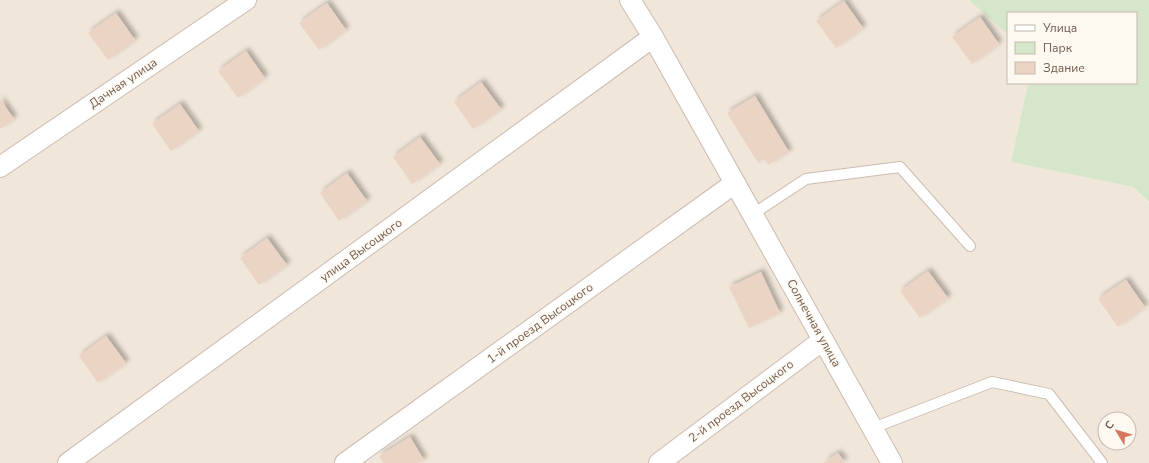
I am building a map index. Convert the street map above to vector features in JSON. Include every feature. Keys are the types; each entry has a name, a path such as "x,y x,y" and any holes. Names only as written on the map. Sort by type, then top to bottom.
{"street":[{"name":"Дачная улица","path":"0,167 246,0"},
{"path":"630,0 653,37"},
{"name":"Солнечная улица","path":"653,37 892,463"},
{"name":"улица Высоцкого","path":"68,463 653,37"},
{"name":"1-й проезд Высоцкого","path":"345,463 735,183"},
{"name":"2-й проезд Высоцкого","path":"659,463 823,340"}],"lane":[{"path":"753,214 806,179 900,167 970,246"},
{"path":"873,428 992,382 1049,394 1102,463"}],"shaded area":[{"path":"0,0 969,0 1007,34 1007,84 1028,84 1011,162 1133,187 1149,203 1149,463 0,463"}],"green space":[{"path":"969,0 1149,0 1149,202 1133,187 1011,162 1028,84 1137,84 1137,12 1007,12 1007,34"}],"building":[{"path":"844,1 863,28 836,48 816,21"},
{"path":"327,3 346,30 319,50 299,23"},
{"path":"116,13 135,40 108,60 88,33"},
{"path":"980,17 999,44 972,64 952,37"},
{"path":"246,51 265,78 238,98 218,71"},
{"path":"481,82 501,109 473,129 454,102"},
{"path":"755,96 789,152 768,165 764,159 758,163 727,113"},
{"path":"0,99 14,119 0,129"},
{"path":"180,104 199,131 171,151 152,124"},
{"path":"420,137 440,164 412,184 393,157"},
{"path":"347,173 367,201 339,221 320,193"},
{"path":"267,238 287,265 259,285 240,258"},
{"path":"928,271 948,298 920,318 900,291"},
{"path":"761,272 780,313 749,328 729,287"},
{"path":"1126,280 1145,307 1118,327 1098,299"},
{"path":"106,336 126,363 98,383 79,356"},
{"path":"410,437 424,460 418,463 383,463 379,456"},
{"path":"838,453 845,463 823,463"}]}
